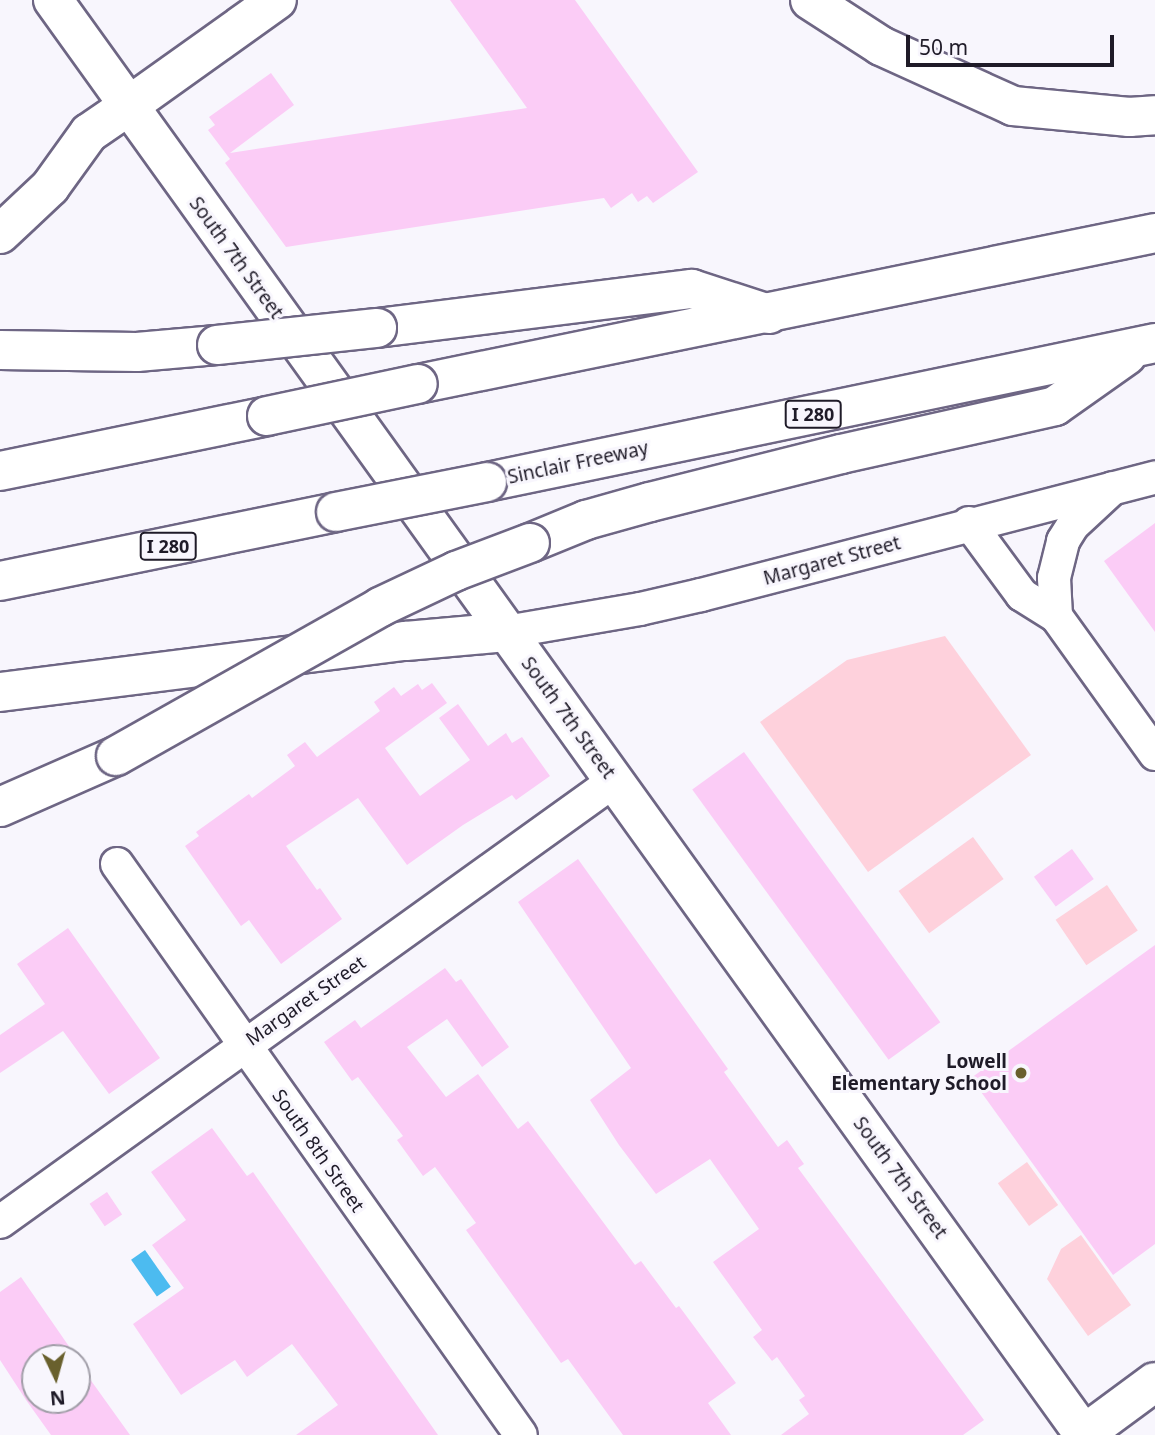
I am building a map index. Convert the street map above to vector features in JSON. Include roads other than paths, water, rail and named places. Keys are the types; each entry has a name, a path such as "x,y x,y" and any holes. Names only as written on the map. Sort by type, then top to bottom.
{"main road":[{"name":"South 7th Street","path":"53,0 127,107 1084,1435"},
{"path":"0,234 50,187 89,133 277,0"},
{"path":"810,0 881,46 1013,106 1129,117 1155,115"},
{"path":"0,471 1155,233"},
{"path":"0,350 92,352 217,345 692,289 771,314"},
{"path":"0,807 116,756 380,607 456,570 586,520 650,502 841,454 1055,406 1147,344"},
{"name":"Sinclair Freeway","path":"0,581 1147,344"},
{"path":"0,692 406,641 506,632"},
{"path":"1084,1435 1155,1382"}],"street":[{"name":"Margaret Street","path":"506,632 689,598 969,523 1155,478"},
{"path":"1056,616 1054,578 1063,541 1073,525 1114,486"},
{"path":"969,523 1022,595 1056,616 1155,754"},
{"name":"Margaret Street","path":"0,1222 614,781"},
{"name":"South 8th Street","path":"117,864 521,1435"}],"water":[{"path":"145,1250 171,1287 157,1297 131,1260"}],"place":[{"name":"Lowell Elementary School","path":"1021,1073"}]}
